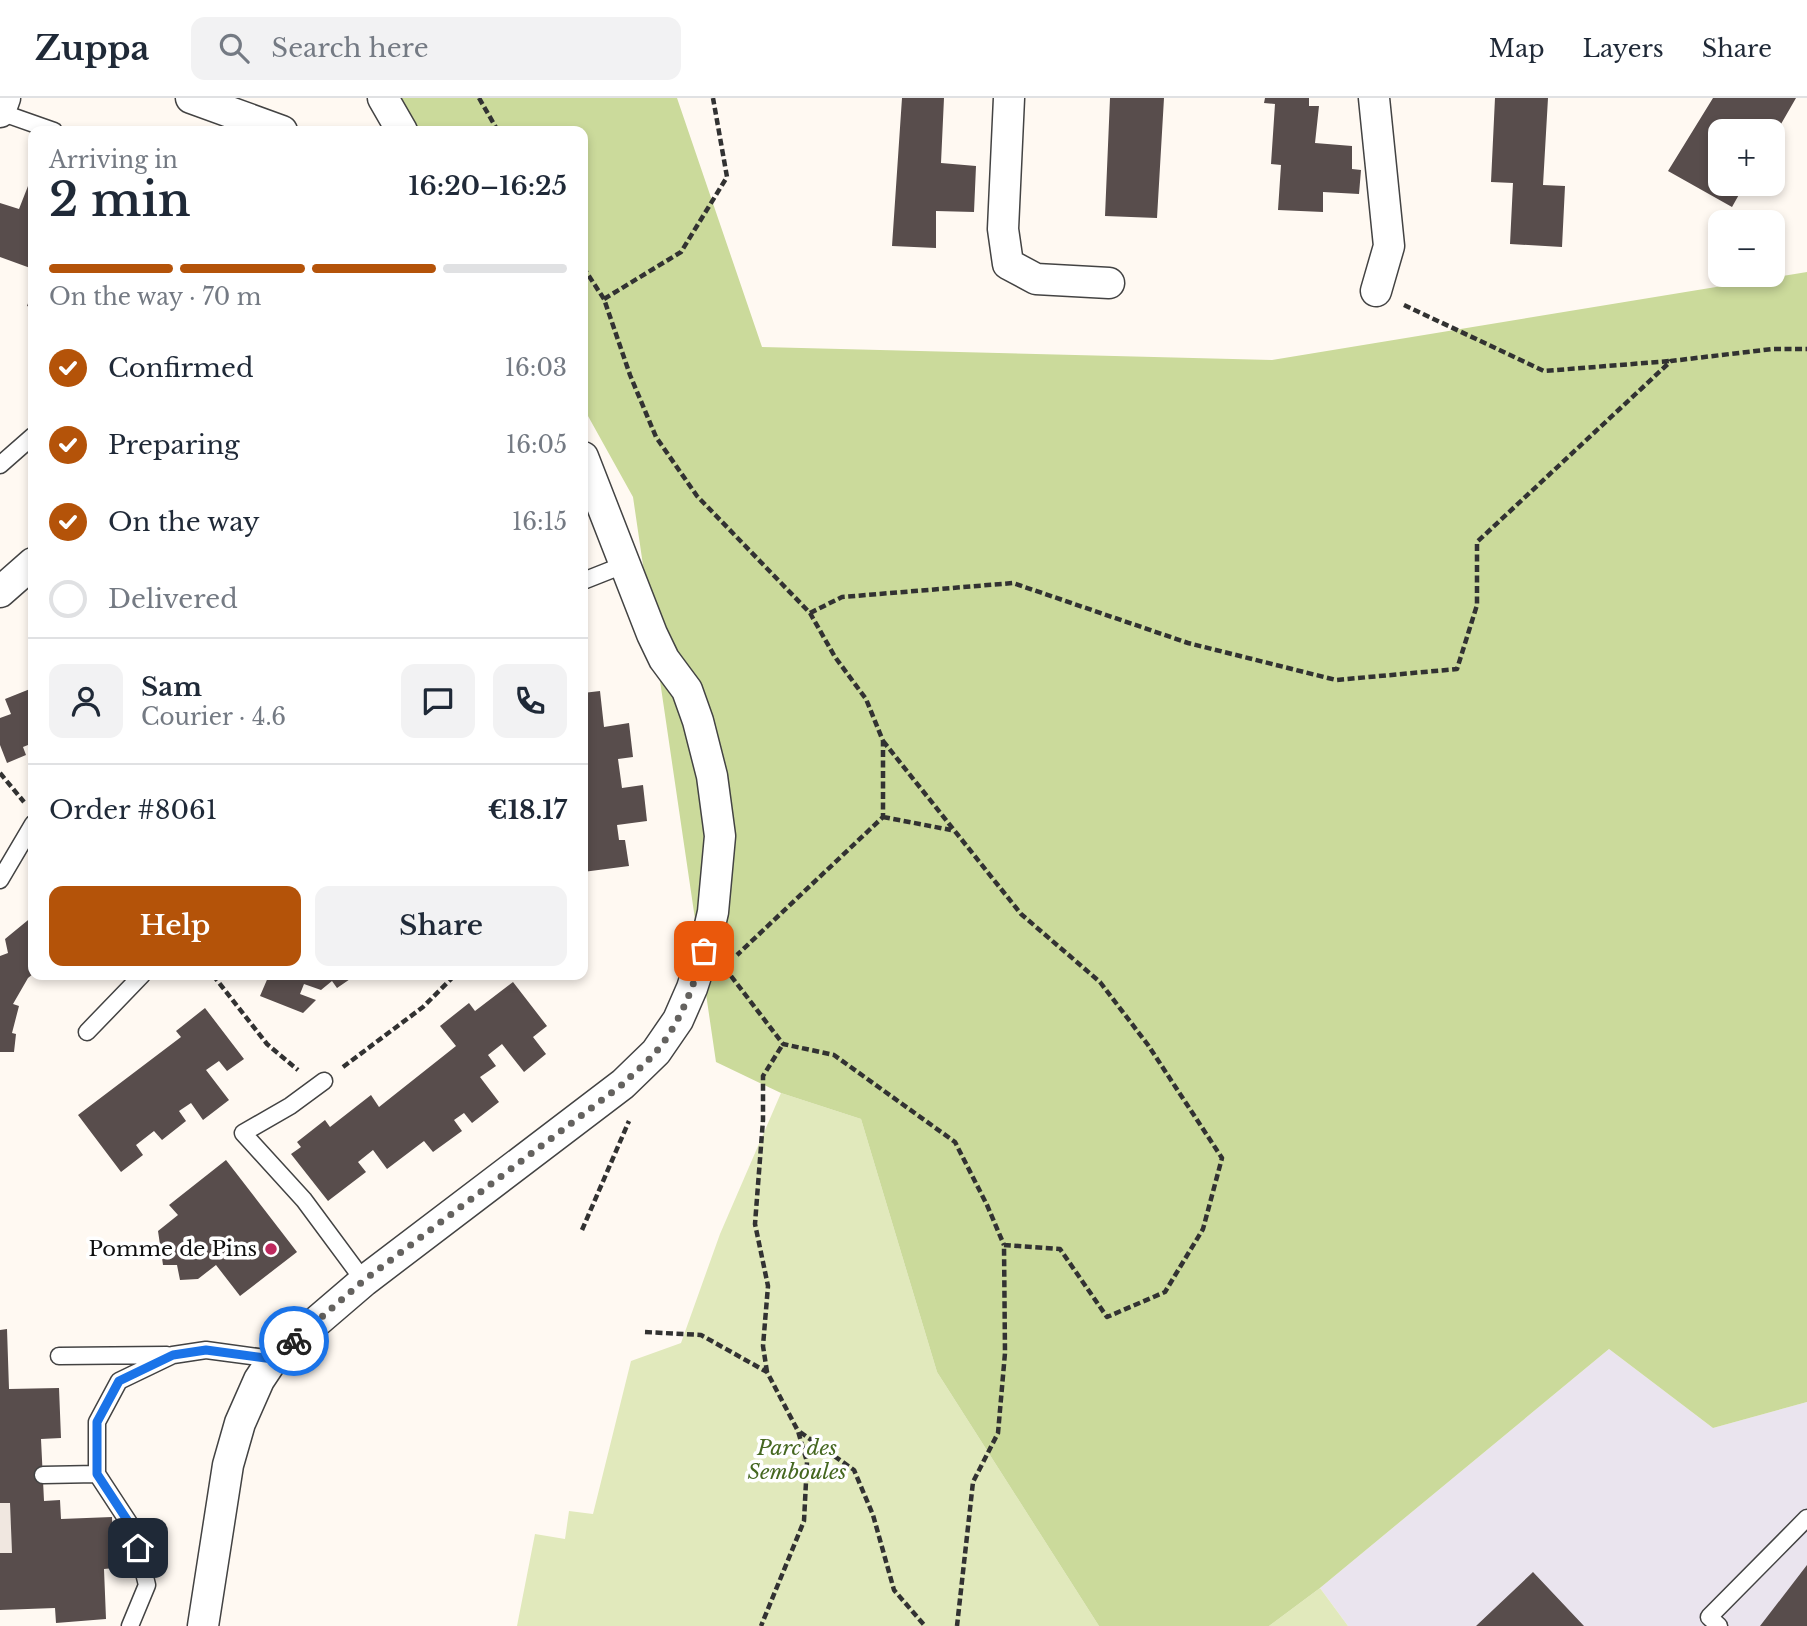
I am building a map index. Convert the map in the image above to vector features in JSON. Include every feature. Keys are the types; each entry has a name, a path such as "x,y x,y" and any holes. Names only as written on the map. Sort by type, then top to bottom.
{"street":[{"path":"0,112 5,98"},
{"path":"191,98 268,126"},
{"path":"383,98 399,126"},
{"path":"1009,98 1003,229 1008,264 1036,279 1109,283"},
{"path":"1374,98 1389,246 1376,291"},
{"path":"203,1626 228,1465 240,1423 258,1380 273,1359 363,1281 623,1084 656,1052 678,1020 692,988 714,959 713,912 720,836 712,776 698,721 687,690 658,647 588,469"},
{"path":"0,592 28,567"}],"lane":[{"path":"0,112 40,126"},
{"path":"0,465 28,440"},
{"path":"588,579 626,564"},
{"path":"0,880 28,832"},
{"path":"87,1032 137,980"},
{"path":"324,1081 290,1106 243,1133 304,1200 363,1281"},
{"path":"59,1356 173,1355 206,1350 273,1359"},
{"path":"130,1626 147,1585 133,1529 97,1474 97,1422 119,1381 173,1355"},
{"path":"43,1475 97,1474"},
{"path":"1718,1626 1709,1617 1807,1518"}],"path":[{"path":"479,98 495,126"},
{"path":"604,299 681,251 727,177 713,98"},
{"path":"588,275 604,299 630,375 656,437 697,496 810,613 835,657 866,699 883,741 1021,914 1100,982 1148,1045 1222,1158 1203,1229 1165,1292 1107,1317 1060,1249 1004,1245"},
{"path":"1376,291 1544,371 1671,361 1772,349 1807,349"},
{"path":"810,613 842,597 1013,583 1188,643 1336,680 1457,669 1477,605 1477,542 1671,361"},
{"path":"883,741 883,817 714,959 783,1044 834,1055 955,1142 1004,1245 1005,1353 998,1433 973,1482 957,1626"},
{"path":"0,773 25,803"},
{"path":"883,817 953,831"},
{"path":"217,980 267,1044 296,1069 324,1081 423,1007 450,980"},
{"path":"761,1626 804,1521 807,1462 798,1431 767,1372 763,1346 768,1286 755,1224 763,1120 763,1076 783,1044"},
{"path":"582,1230 631,1116"},
{"path":"645,1332 701,1335 767,1372"},
{"path":"798,1431 854,1470 873,1516 894,1590 925,1626"}],"shaded area":[{"path":"1609,1349 1713,1428 1807,1402 1807,1626 1348,1626 1320,1588"},
{"path":"0,1503 10,1503 12,1553 0,1553"}],"green space":[{"path":"398,98 677,98 762,347 1272,360 1716,287 1785,287 1785,276 1807,272 1807,1402 1713,1428 1609,1349 1320,1588 1269,1626 1099,1626 937,1372 861,1119 781,1093 716,1062 633,497 588,416 588,126 416,126"},
{"name":"Parc des Semboules","path":"781,1093 861,1119 937,1372 1099,1626 517,1626 535,1534 565,1539 569,1511 593,1514 631,1361 681,1343 720,1234"},
{"path":"1320,1588 1348,1626 1269,1626"}],"building":[{"path":"902,98 944,98 941,163 976,166 974,212 936,211 936,248 892,246"},
{"path":"1110,98 1164,98 1157,218 1105,216"},
{"path":"1265,98 1309,98 1309,106 1319,106 1315,143 1352,146 1352,169 1361,170 1359,194 1323,192 1323,212 1278,210 1281,165 1271,164 1275,104 1264,103"},
{"path":"1495,98 1548,98 1543,185 1565,186 1562,247 1510,244 1513,183 1491,182"},
{"path":"1713,98 1796,98 1784,119 1708,119 1708,194 1668,171"},
{"path":"28,186 28,267 0,257 0,203 19,209"},
{"path":"1712,196 1738,196 1732,207"},
{"path":"28,690 28,745 23,747 26,755 7,763 0,745 0,718 11,714 5,699"},
{"path":"600,691 604,727 629,723 633,757 618,759 622,788 643,785 647,821 617,825 619,840 625,840 629,866 588,871 588,692"},
{"path":"28,920 28,978 13,1004 19,1006 12,1033 16,1034 14,1052 0,1052 0,956 8,953 5,939"},
{"path":"267,980 349,980 337,988 332,981 321,990 304,984 300,994 316,1000 303,1013 260,996"},
{"path":"513,982 547,1026 533,1037 546,1054 524,1072 502,1044 488,1055 496,1066 480,1077 499,1102 472,1123 464,1113 454,1120 462,1131 433,1152 424,1141 387,1169 373,1150 358,1162 366,1172 328,1201 291,1154 301,1147 297,1142 325,1120 330,1127 371,1095 379,1107 456,1046 440,1026 469,1003 475,1011"},
{"path":"205,1008 244,1059 227,1071 219,1061 206,1070 229,1100 203,1120 191,1103 179,1111 186,1121 162,1140 154,1131 136,1145 143,1155 121,1172 78,1115 181,1037 176,1031"},
{"path":"226,1160 297,1252 240,1296 216,1265 198,1279 180,1280 177,1265 163,1265 158,1231 178,1215 169,1205"},
{"path":"7,1329 9,1389 59,1388 61,1438 41,1439 44,1501 60,1500 61,1519 112,1517 114,1568 104,1569 106,1619 56,1623 55,1608 0,1610 0,1553 12,1553 10,1503 0,1503 0,1330"},
{"path":"1807,1565 1807,1626 1760,1626"},
{"path":"1533,1572 1584,1626 1476,1626"}],"way so far":[{"path":"294,1341 363,1281 623,1084 656,1052 678,1020 704,951"}],"place":[{"name":"Pomme de Pins","path":"271,1249"}],"route":[{"path":"138,1548 133,1529 97,1474 97,1422 119,1381 173,1355 206,1350 273,1359 294,1341"}]}
